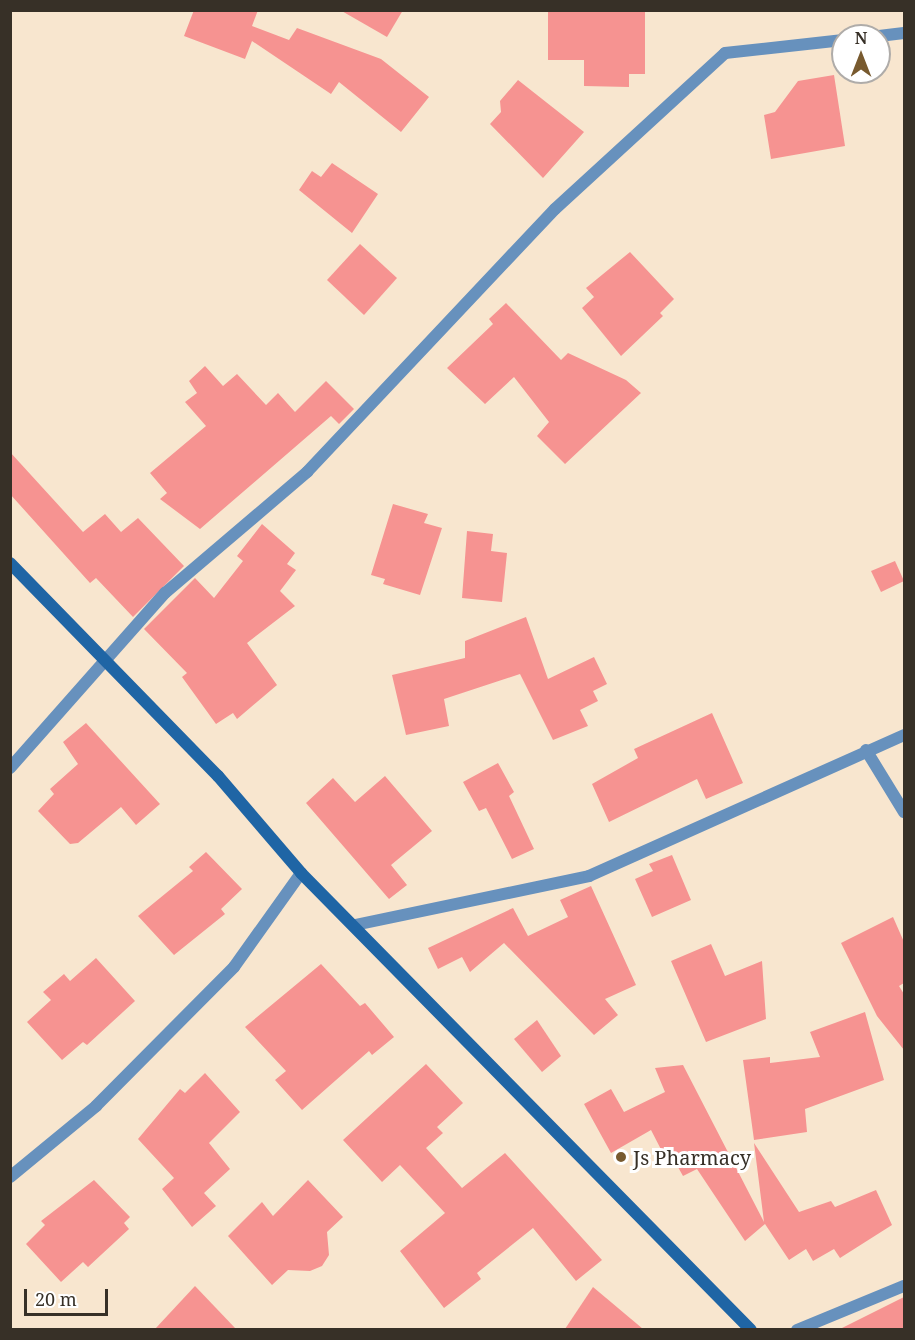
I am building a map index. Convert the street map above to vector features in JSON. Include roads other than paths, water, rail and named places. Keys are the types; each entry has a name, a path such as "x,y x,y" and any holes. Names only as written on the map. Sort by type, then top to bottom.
{"main road":[{"path":"10,564 218,776 301,873 355,925 751,1329"}],"street":[{"path":"10,768 165,593 307,472 555,209 725,53 831,41"},
{"path":"355,925 589,876 866,750 904,735"},
{"path":"866,750 904,812"},
{"path":"10,1177 96,1106 234,967 301,873"},
{"path":"797,1329 904,1286"}],"place":[{"name":"Js Pharmacy","path":"621,1157"}]}
